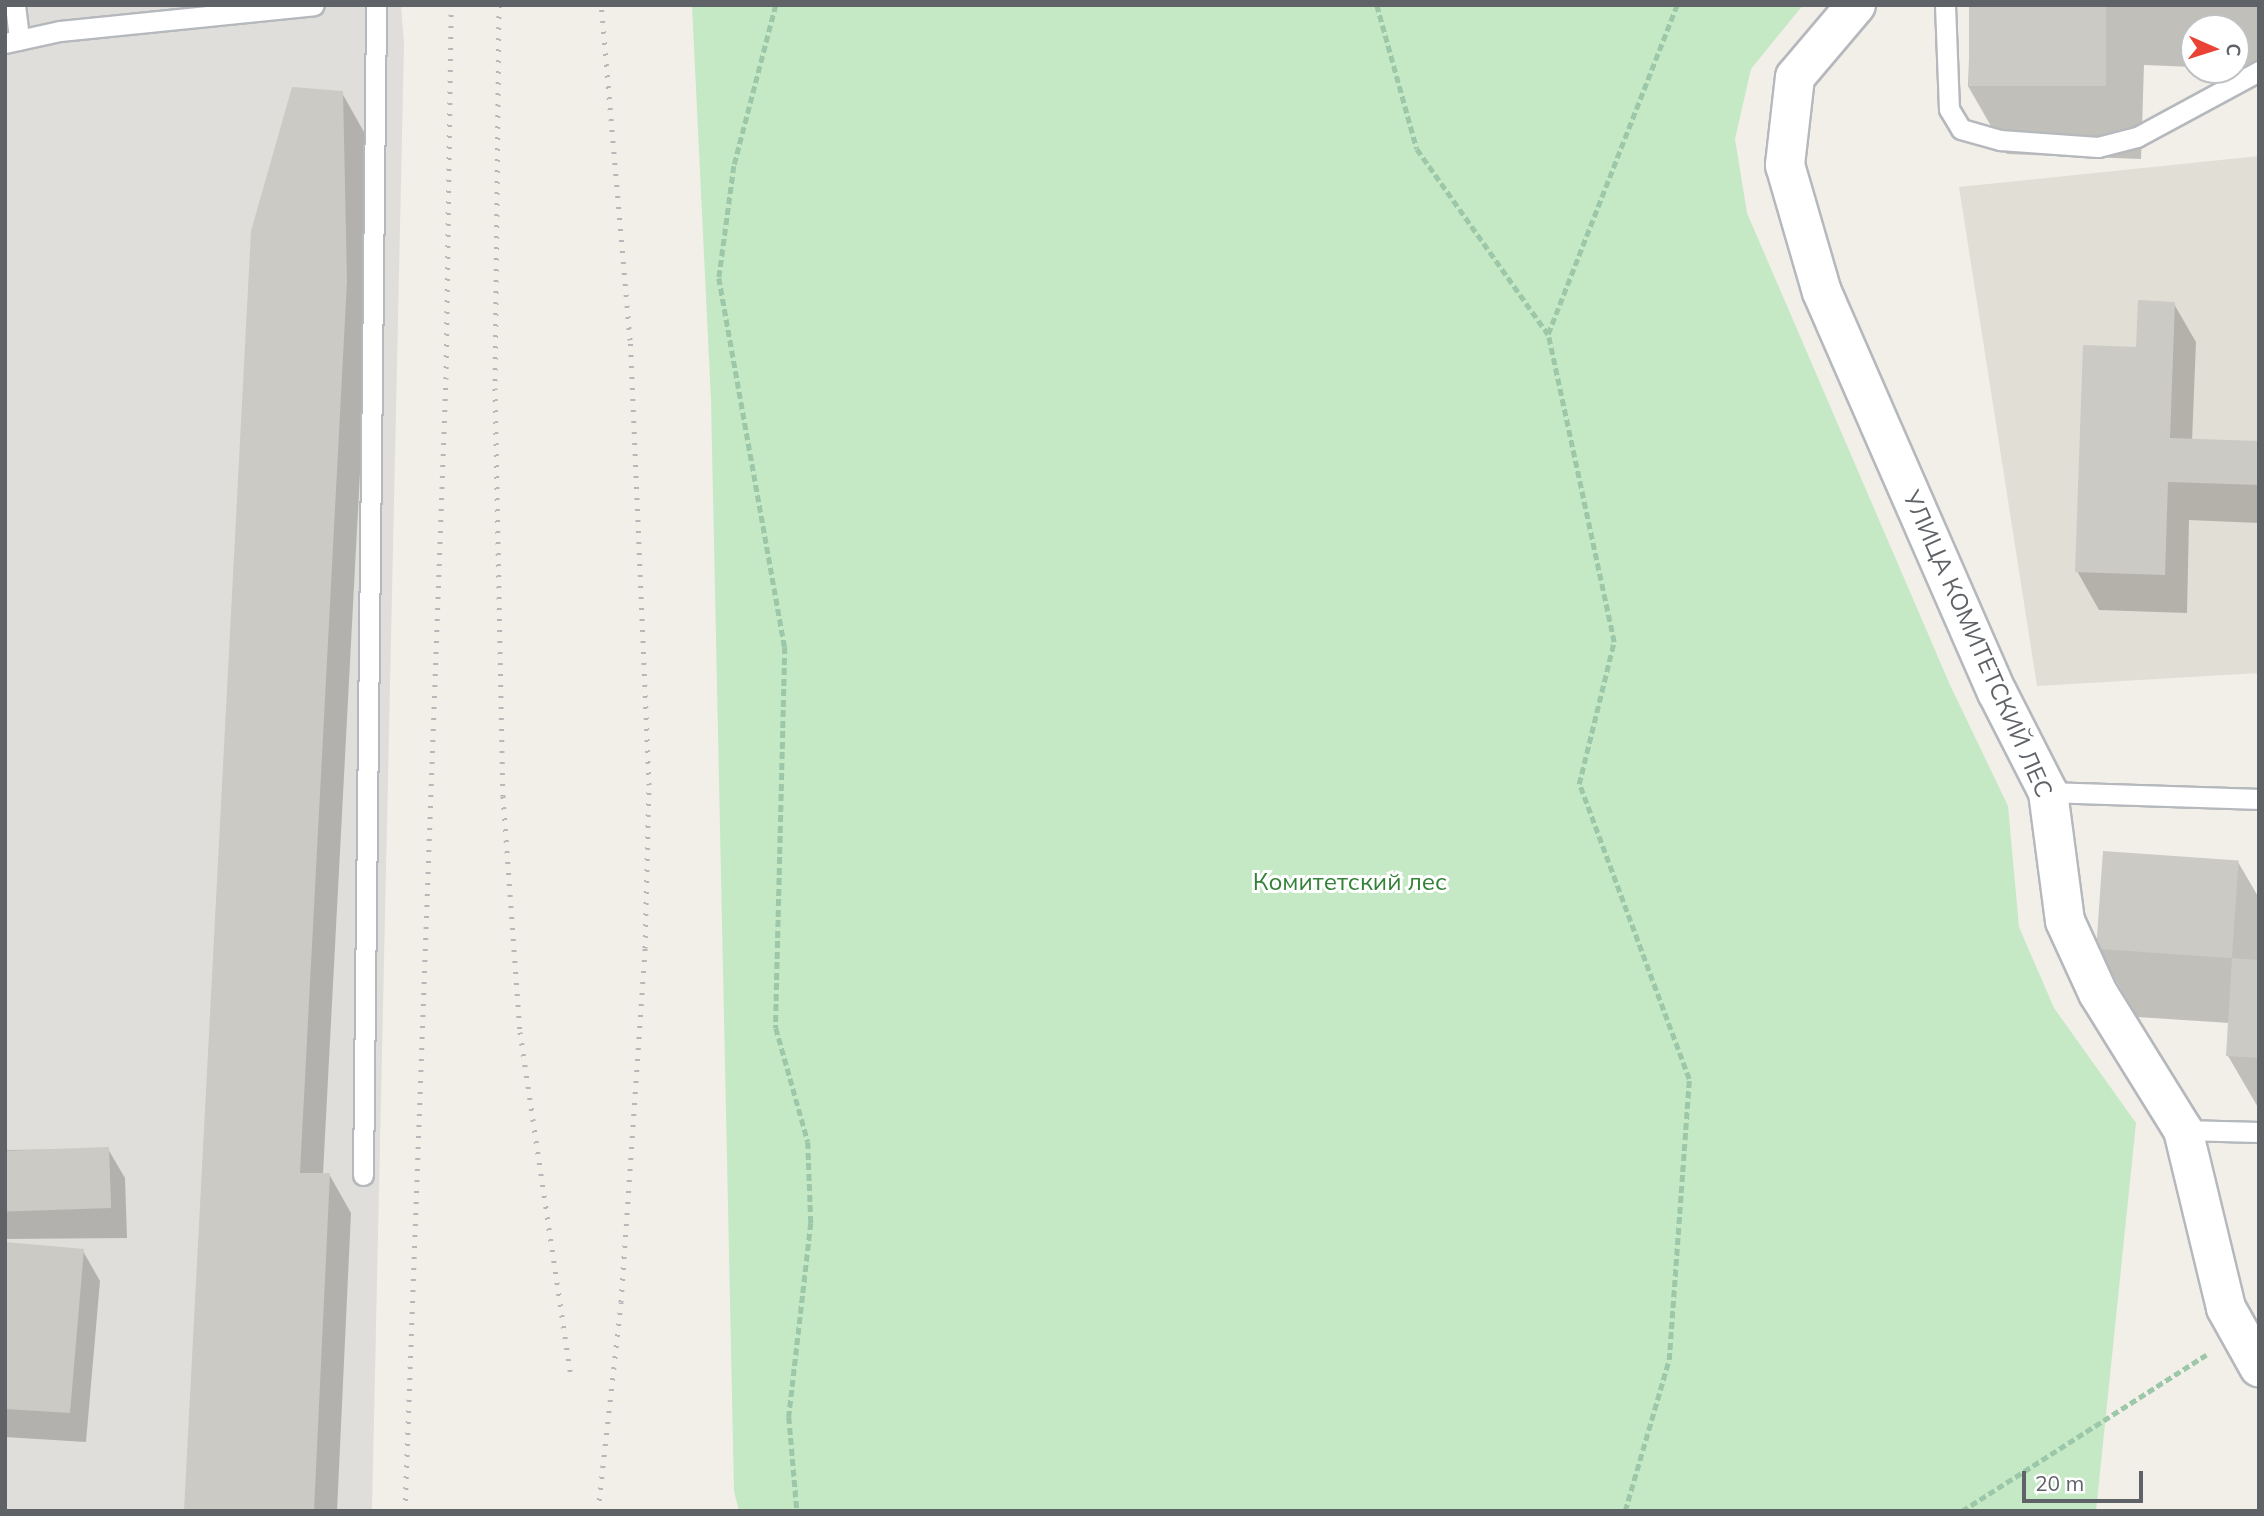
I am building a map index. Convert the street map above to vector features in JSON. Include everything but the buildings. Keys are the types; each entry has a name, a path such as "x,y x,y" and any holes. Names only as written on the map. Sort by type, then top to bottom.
{"street":[{"name":"УЛИЦА КОМИТЕТСКИЙ ЛЕС","path":"1856,5 1794,78 1784,165 1822,292 1997,692 2048,792 2065,921 2098,993 2183,1130 2226,1308 2259,1367"}],"lane":[{"path":"15,5 12,42 60,32 314,5"},
{"path":"363,1175 376,5"},
{"path":"1945,5 1949,109 1961,129 2000,139 2098,147 2137,137 2259,71"},
{"path":"2048,792 2259,799"},
{"path":"2183,1130 2259,1132"}],"path":[{"path":"776,5 734,166 719,278 785,647 776,1028 808,1142 811,1223 789,1417 797,1511"},
{"path":"1377,5 1417,149 1548,334 1614,642 1579,784 1689,1079 1669,1360 1625,1511"},
{"path":"1548,334 1677,5"},
{"path":"1962,1511 2239,1334"}],"shaded area":[{"path":"5,5 401,5 404,44 372,1511 5,1511"},
{"path":"2259,156 2259,673 2037,686 1959,187"}],"green space":[{"name":"Комитетский лес","path":"692,5 1803,5 1751,69 1735,139 1747,213 1950,685 2008,806 2019,927 2054,1008 2136,1123 2096,1511 739,1511 734,1491 711,400"}],"railway":[{"path":"405,1511 446,379 451,5"},
{"path":"499,5 495,388 503,796 520,1032 571,1378"},
{"path":"598,1511 621,1302 645,948 649,785 630,340 601,5"}]}
